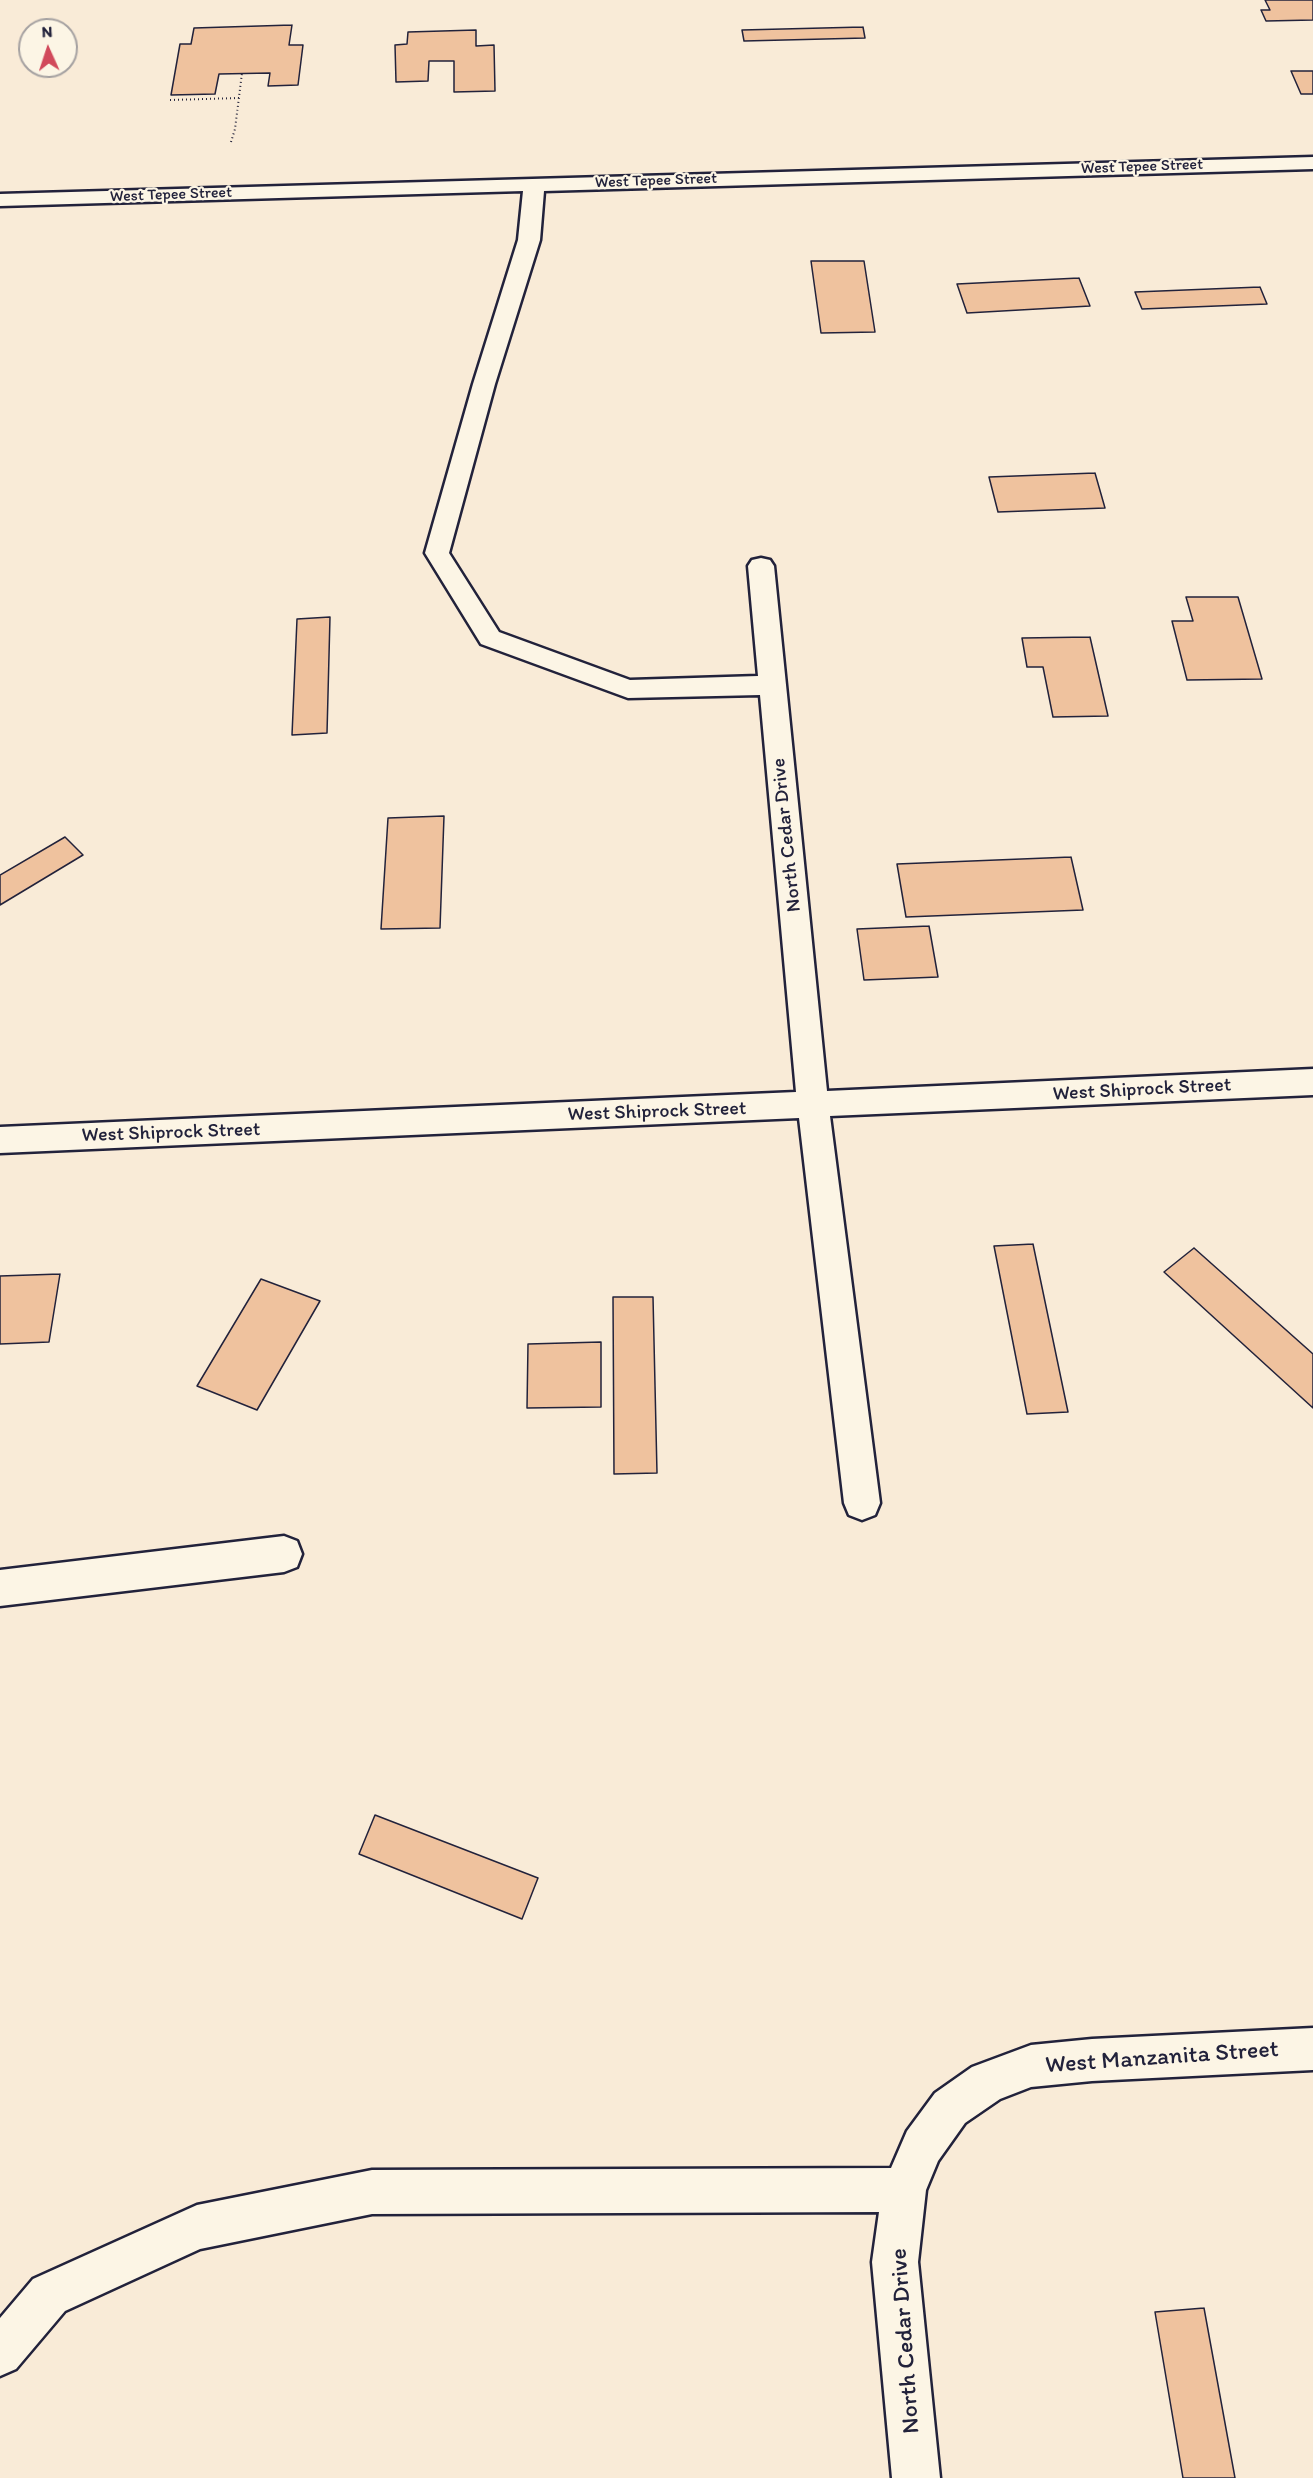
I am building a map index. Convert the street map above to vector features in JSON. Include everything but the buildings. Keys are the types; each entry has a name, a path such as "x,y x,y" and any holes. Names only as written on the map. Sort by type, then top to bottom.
{"street":[{"name":"West Tepee Street","path":"0,200 1313,163"},
{"path":"534,185 529,240 484,384 437,554 490,638 628,689 772,685"},
{"name":"North Cedar Drive","path":"761,566 813,1105 862,1503"},
{"name":"West Shiprock Street","path":"0,1140 1313,1082"},
{"path":"0,1588 284,1554"},
{"name":"West Manzanita Street","path":"950,2108 987,2082 1031,2067 1092,2060 1313,2049"},
{"name":"North Cedar Drive","path":"916,2478 895,2262 904,2190 922,2146 950,2108"},
{"path":"0,2353 49,2295 197,2227 372,2192 904,2190"}],"path":[{"path":"231,142 242,73"},
{"path":"170,100 239,98"}]}
